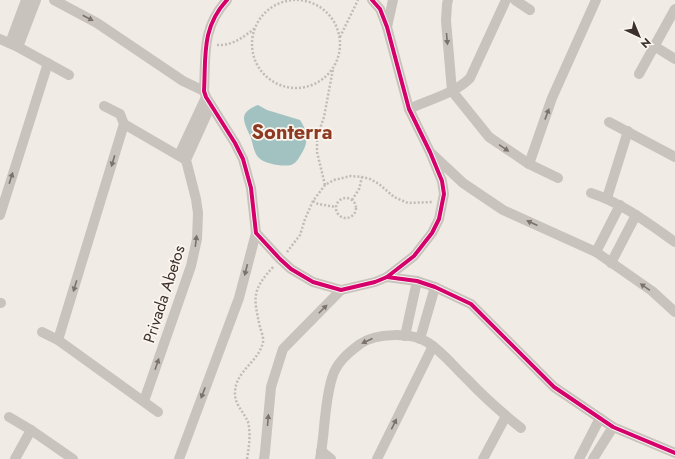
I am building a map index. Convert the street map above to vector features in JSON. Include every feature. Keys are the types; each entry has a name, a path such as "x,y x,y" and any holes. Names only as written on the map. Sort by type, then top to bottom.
{"street":[{"path":"14,45 26,0"},
{"path":"14,45 36,0"},
{"path":"54,0 97,23 207,98 243,158 251,188 256,232 239,298 179,459"},
{"path":"104,106 120,114 124,124 182,158 207,98 205,44 208,32 216,16 227,0"},
{"path":"256,232 291,269 314,282 341,290 375,282 387,277 409,261 424,245 432,233 439,219 443,202 444,194 442,181 409,109 387,27 380,10 372,0"},
{"path":"387,27 394,0"},
{"path":"448,0 446,21 452,91 489,138 529,164 558,178"},
{"path":"409,109 452,91 464,84 470,78 506,0"},
{"path":"515,0 530,10"},
{"path":"529,164 552,98 596,0"},
{"path":"639,74 675,9"},
{"path":"0,39 69,75"},
{"path":"654,46 675,59"},
{"path":"0,215 48,63"},
{"path":"609,122 675,157"},
{"path":"58,340 124,124"},
{"path":"607,198 628,131"},
{"path":"430,152 463,183 503,210 596,252 652,291 675,312"},
{"name":"Privada Abetos","path":"144,401 195,253 198,213 182,158"},
{"path":"591,193 607,198 620,205 675,242"},
{"path":"596,252 620,205"},
{"path":"611,263 636,215"},
{"path":"387,277 417,281 435,286 470,304 554,387 613,427 675,453"},
{"path":"405,336 417,281"},
{"path":"420,338 435,286"},
{"path":"264,459 271,387 283,349 341,290"},
{"path":"42,332 58,340 158,412"},
{"path":"331,459 321,455 329,389 332,377 340,362 352,350 377,336 405,336 420,338 433,346 488,401 521,428"},
{"path":"377,459 433,346"},
{"path":"483,459 506,416"},
{"path":"9,417 74,459"},
{"path":"579,459 600,418"},
{"path":"593,459 613,427"},
{"path":"14,459 31,430"}],"path":[{"path":"299,0 312,3 323,9 332,19 338,31 339,38 339,56 333,68 324,78 313,85 300,88 287,87 275,83 264,75 257,64 253,52 252,38 264,15 274,6 286,1 299,0"},
{"path":"339,38 358,0"},
{"path":"205,44 224,46 236,42 256,28"},
{"path":"325,185 317,152 317,137 324,117 333,68"},
{"path":"247,459 250,432 247,421 237,404 234,392 241,373 255,359 264,341 254,298 265,275 300,235 305,219 314,201 325,185 334,180 351,176 362,177 379,184 394,198 408,203 443,202"},
{"path":"352,200 359,189 362,177"},
{"path":"347,198 352,200 356,207 350,217 342,217 338,215 336,207 338,202 347,198"},
{"path":"314,201 318,204 336,207"}],"water":[{"path":"258,105 267,110 300,120 306,131 307,139 303,151 297,161 293,164 283,166 270,163 262,160 256,154 244,118 247,111"}],"cycle path":[{"path":"227,0 213,21 206,43 204,91 206,97 235,143 243,159 251,188 256,233 291,269 313,282 341,290 375,282 387,277 414,256 432,233 439,219 444,194 442,181 409,109 387,27 380,9 372,0"},
{"path":"387,277 417,281 435,287 471,304 554,387 613,427 675,453"}],"district":[{"name":"Sonterra","path":"292,132"}]}
